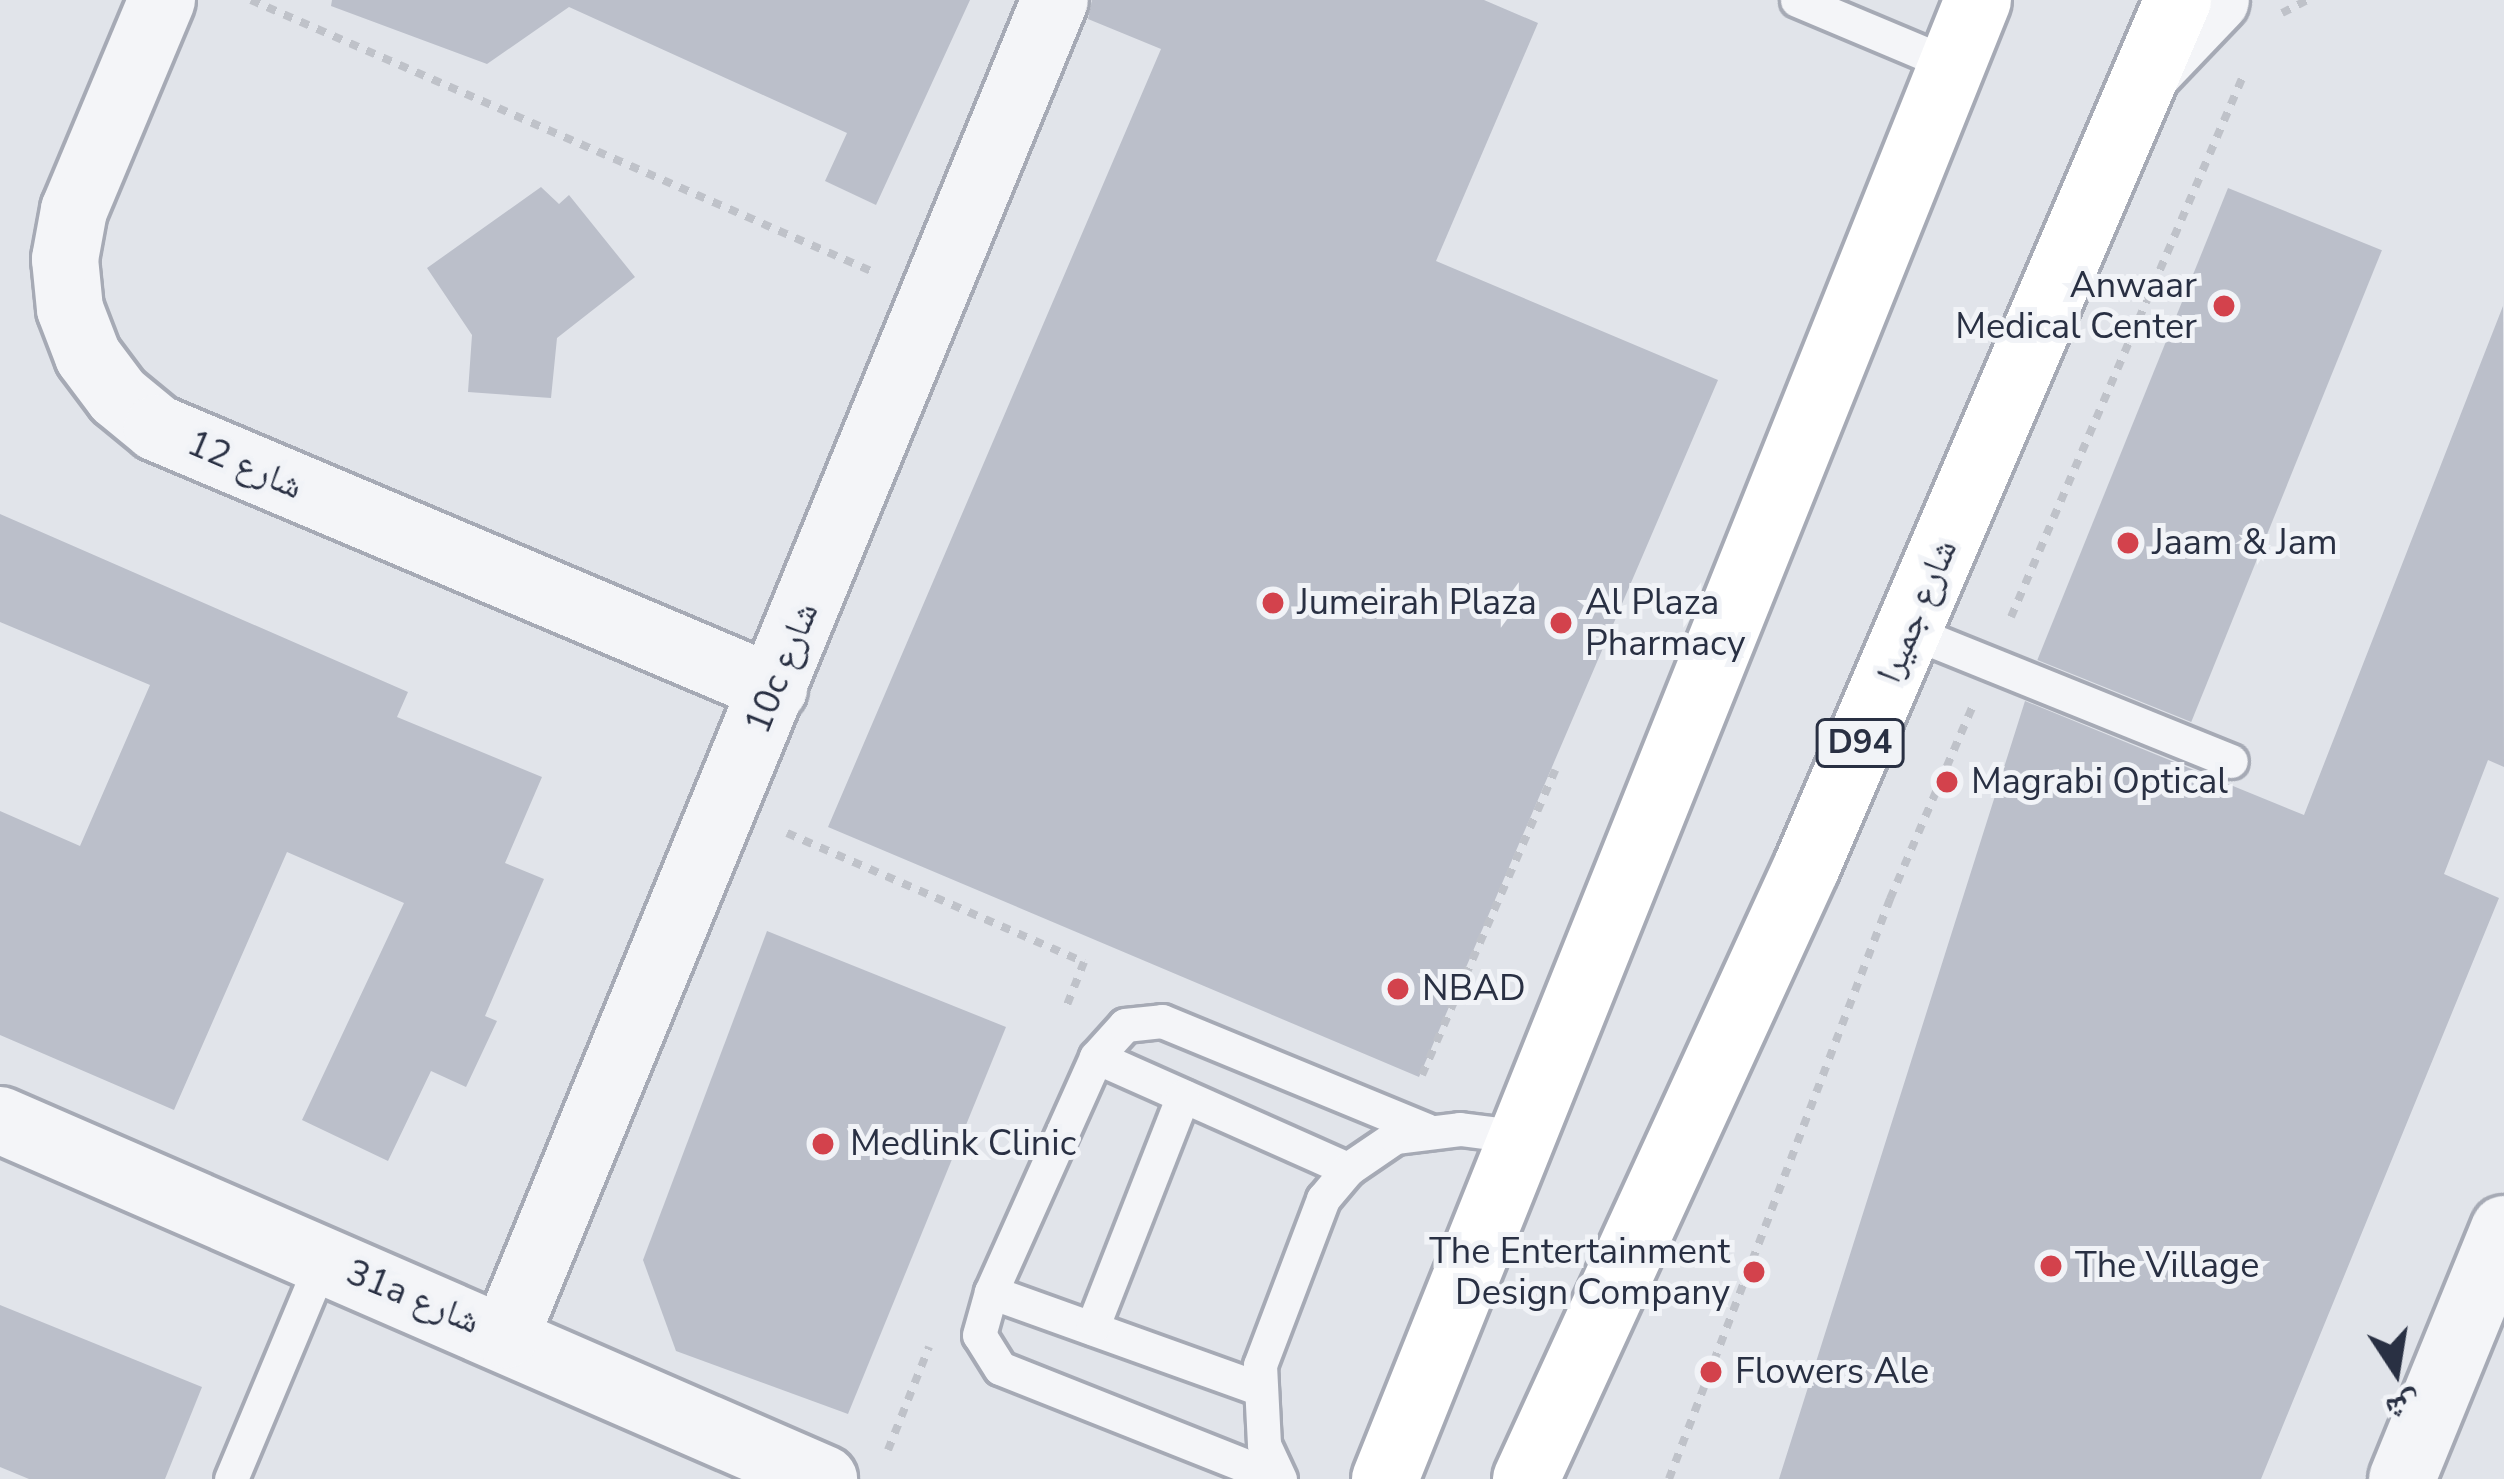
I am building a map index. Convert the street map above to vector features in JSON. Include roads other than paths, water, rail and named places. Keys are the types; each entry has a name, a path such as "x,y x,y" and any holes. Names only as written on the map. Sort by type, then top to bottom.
{"main road":[{"path":"1385,1479 1978,0"},
{"name":"شارع جميرا","path":"1526,1479 1909,631 2178,0"}],"street":[{"name":"شارع 12","path":"162,0 74,209 65,260 70,309 88,356 118,396 157,428 774,689"},
{"name":"10c شارع","path":"506,1335 1055,0"},
{"path":"2150,70 2242,10"},
{"name":"31a شارع","path":"0,1120 506,1335 824,1479"},
{"path":"2402,1479 2504,1229"}],"lane":[{"path":"1797,0 1841,8 1952,65"},
{"path":"1909,631 2231,761"},
{"path":"1280,1479 1000,1368 980,1334 991,1292 1096,1057 1125,1025 1162,1021 1426,1130"},
{"path":"1096,1057 1348,1169"},
{"path":"1092,1328 1183,1096"},
{"path":"1280,1479 1264,1444 1258,1388 1323,1199 1348,1169 1395,1137 1426,1130 1523,1137"},
{"path":"231,1479 322,1259"},
{"path":"991,1292 1258,1388"}],"place":[{"name":"Anwaar Medical Center","path":"2224,306"},
{"name":"Jaam & Jam","path":"2128,543"},
{"name":"Jumeirah Plaza","path":"1273,603"},
{"name":"Al Plaza Pharmacy","path":"1561,623"},
{"name":"Magrabi Optical","path":"1947,782"},
{"name":"NBAD","path":"1398,989"},
{"name":"Medlink Clinic","path":"823,1144"},
{"name":"The Village","path":"2051,1266"},
{"name":"The Entertainment Design Company","path":"1754,1272"},
{"name":"Flowers Ale","path":"1711,1372"}]}
